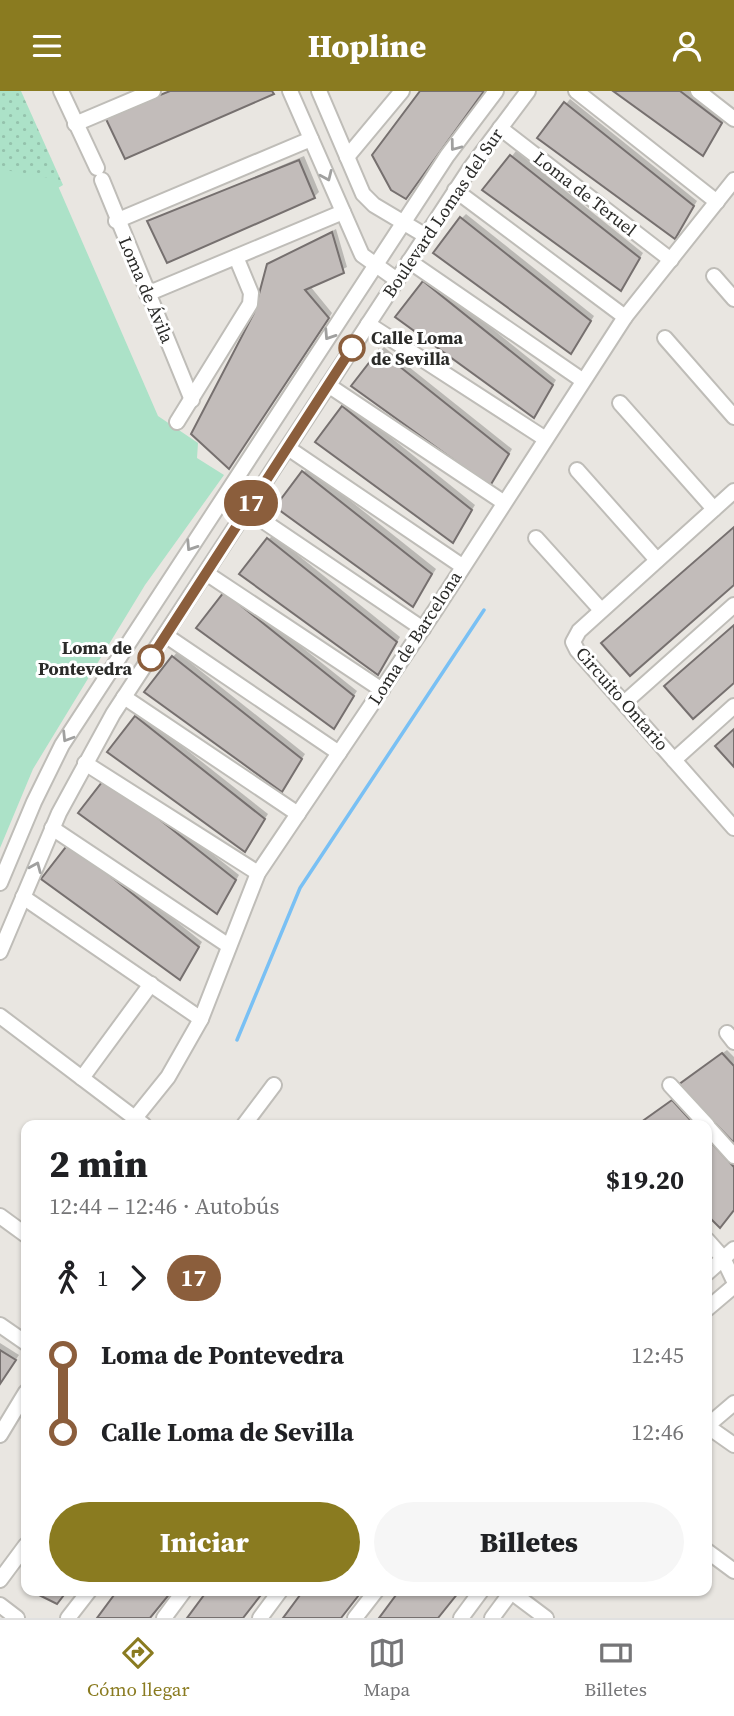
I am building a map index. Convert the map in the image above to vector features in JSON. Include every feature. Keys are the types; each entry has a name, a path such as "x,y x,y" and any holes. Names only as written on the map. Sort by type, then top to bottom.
{"street":[{"name":"Loma de Ávila","path":"61,91 99,174 116,221 192,400"},
{"path":"75,124 153,91"},
{"path":"290,91 362,255 397,279"},
{"path":"319,91 363,194 373,205 426,236"},
{"path":"347,157 402,91"},
{"name":"Boulevard Lomas del Sur","path":"0,883 62,745 404,222 496,91"},
{"name":"Boulevard Lomas del Sur","path":"0,952 52,828 85,763 124,697 455,190 528,91"},
{"path":"576,91 718,202"},
{"path":"698,91 734,119"},
{"name":"Loma de Teruel","path":"500,128 671,260"},
{"path":"116,221 311,139"},
{"name":"Loma de Barcelona","path":"141,1120 201,1019 258,873 423,629 544,438 625,317 734,180"},
{"path":"455,190 625,317"},
{"path":"147,294 343,212"},
{"path":"177,422 250,304 251,293 236,257"},
{"path":"409,261 582,380"},
{"path":"714,276 734,299"},
{"path":"368,324 544,438"},
{"path":"665,338 734,417"},
{"path":"328,385 503,502"},
{"path":"620,403 714,509"},
{"path":"288,448 462,566"},
{"path":"577,470 657,560"},
{"name":"Circuito Ontario","path":"731,817 674,760 573,642 579,631 601,610 734,491"},
{"path":"247,510 423,629"},
{"path":"536,538 601,610"},
{"path":"206,573 382,690"},
{"path":"162,590 185,605"},
{"path":"624,703 734,605"},
{"path":"166,635 339,753"},
{"path":"124,697 298,814"},
{"path":"674,760 734,706"},
{"path":"85,763 258,873"},
{"path":"52,828 229,946"},
{"path":"23,897 201,1019"},
{"path":"82,1078 151,984"},
{"path":"0,1016 137,1120"},
{"path":"248,1120 274,1085"},
{"path":"670,1085 702,1120"},
{"path":"712,1131 734,1156"},
{"path":"0,1216 21,1231"},
{"path":"712,1243 729,1254 734,1280"},
{"path":"712,1269 729,1254"},
{"path":"712,1306 734,1286"},
{"path":"0,1325 21,1339"},
{"path":"0,1435 4,1418 21,1398"},
{"path":"712,1422 734,1403"},
{"path":"712,1430 734,1445"},
{"path":"0,1580 21,1552"},
{"path":"712,1555 734,1571"},
{"path":"68,1618 85,1596"},
{"path":"164,1618 180,1596"},
{"path":"260,1618 276,1596"},
{"path":"355,1618 372,1596"},
{"path":"461,1618 477,1596"},
{"path":"492,1618 507,1596"},
{"path":"517,1596 546,1618"},
{"path":"0,1605 17,1618"}],"green space":[{"path":"0,91 21,91 63,185 53,191 0,175"},
{"path":"0,169 55,179 158,416 198,443 197,458 224,475 145,585 33,769 0,848"}],"building":[{"path":"170,91 272,91 274,94 125,159 105,117"},
{"path":"420,91 484,91 406,199 391,190 372,155"},
{"path":"613,91 680,91 722,123 703,156"},
{"path":"564,102 694,206 675,239 537,138"},
{"path":"510,155 640,258 621,291 482,190"},
{"path":"299,160 315,198 167,263 147,221"},
{"path":"460,217 591,321 571,354 433,253"},
{"path":"332,232 344,273 305,290 329,318 229,469 191,434 254,313 267,264"},
{"path":"423,281 553,385 534,418 395,317"},
{"path":"379,350 509,454 490,486 351,386"},
{"path":"342,406 472,510 453,543 315,442"},
{"path":"302,471 432,574 413,607 275,507"},
{"path":"734,527 734,585 630,676 601,643"},
{"path":"267,538 397,642 378,675 239,574"},
{"path":"224,592 354,696 334,729 196,628"},
{"path":"734,625 734,683 693,719 664,686"},
{"path":"172,656 302,759 282,792 144,692"},
{"path":"135,716 265,819 245,852 107,752"},
{"path":"734,729 734,767 715,746"},
{"path":"106,777 236,880 217,914 78,813"},
{"path":"69,843 199,947 180,980 41,879"},
{"path":"722,1053 734,1066 734,1143 712,1120 678,1085"},
{"path":"672,1100 690,1120 644,1120"},
{"path":"712,1143 734,1167 734,1210 720,1228 712,1220"},
{"path":"0,1350 16,1360 0,1384"},
{"path":"41,1596 63,1596 57,1604"},
{"path":"113,1596 168,1596 150,1618 97,1618"},
{"path":"203,1596 260,1596 243,1618 187,1618"},
{"path":"299,1596 358,1596 341,1618 283,1618"},
{"path":"395,1596 456,1596 438,1618 379,1618"}],"waterway":[{"path":"237,1040 300,888 484,610"}],"bus line":[{"name":"17","path":"151,658 352,348"}],"place":[{"name":"Calle Loma de Sevilla","path":"352,348"},
{"name":"Loma de Pontevedra","path":"151,658"}]}
